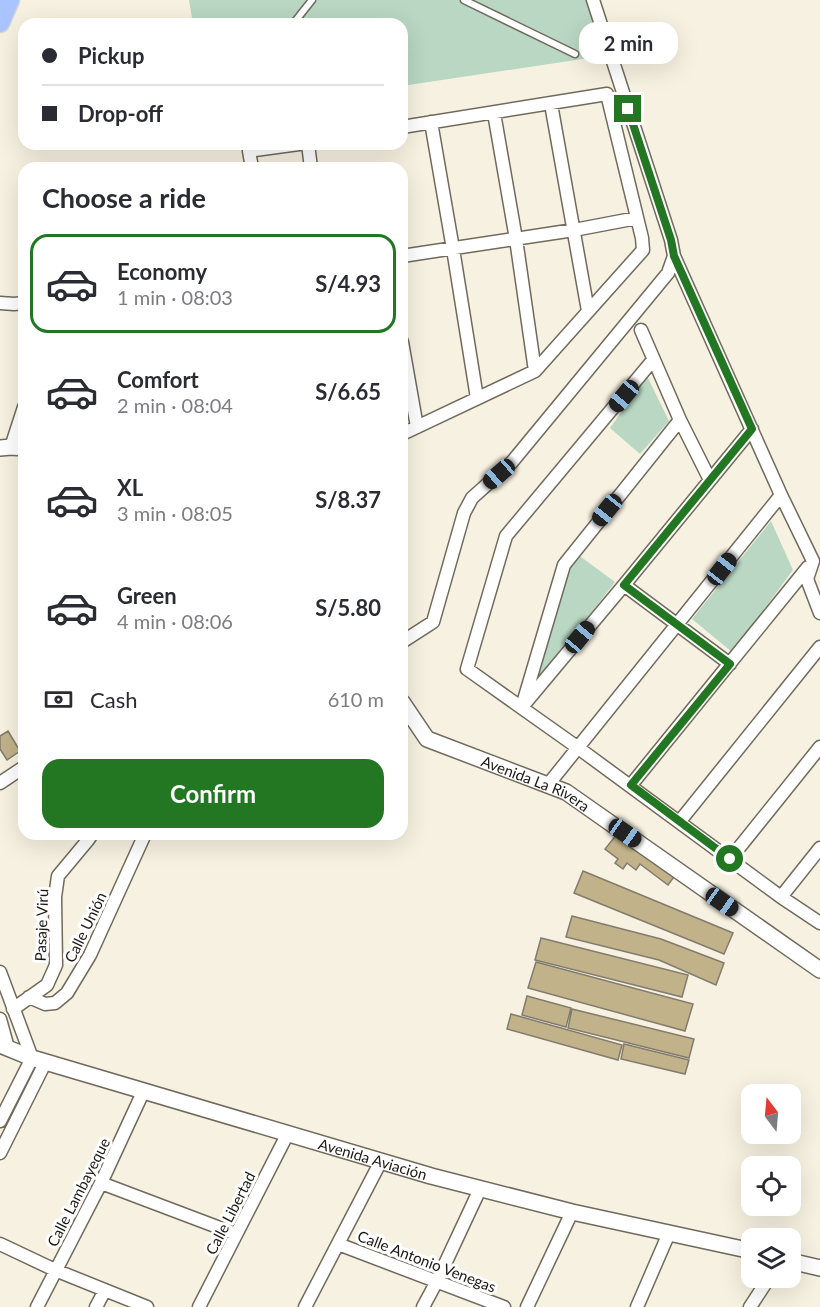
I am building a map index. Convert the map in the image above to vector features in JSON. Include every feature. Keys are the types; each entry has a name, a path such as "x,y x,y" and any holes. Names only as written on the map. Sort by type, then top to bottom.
{"main road":[{"path":"0,23 10,0"}],"street":[{"path":"593,0 671,240 674,256 813,561 807,579 820,613"},
{"path":"408,126 607,93 643,249 535,370 408,431"},
{"path":"551,104 588,311"},
{"path":"494,113 516,239 535,370"},
{"path":"431,122 477,398"},
{"path":"251,162 249,151 256,150"},
{"path":"408,255 637,218"},
{"path":"408,638 433,622 464,513 472,498 513,462 668,273 674,256"},
{"path":"0,303 18,304"},
{"path":"641,330 680,420 710,480"},
{"path":"653,360 506,536 467,669 820,923"},
{"path":"408,376 417,427"},
{"path":"522,707 564,565 680,420"},
{"path":"12,448 18,428"},
{"path":"522,707 752,429"},
{"path":"547,786 781,495"},
{"path":"631,785 813,561"},
{"path":"624,585 730,664"},
{"path":"680,821 820,647"},
{"name":"Avenida La Rivera","path":"408,711 427,739 566,792 820,970"},
{"path":"730,859 820,747"},
{"path":"0,783 18,771"},
{"name":"Pasaje Virú","path":"13,1009 47,985 56,965 55,897 58,876 88,840"},
{"name":"Calle Unión","path":"29,997 45,1004 55,1002 67,993 90,955 142,840"},
{"path":"781,897 820,848"},
{"path":"0,972 13,1009 39,1060 0,1153"},
{"path":"0,1019 4,1046"},
{"name":"Avenida Aviación","path":"4,1046 39,1060 431,1176 572,1212 741,1249"},
{"path":"0,1121 39,1060"},
{"name":"Calle Lambayeque","path":"37,1307 101,1183 144,1090"},
{"name":"Calle Libertad","path":"199,1307 288,1133"},
{"path":"305,1307 381,1161"},
{"path":"101,1183 236,1234"},
{"path":"423,1307 480,1189"},
{"path":"527,1307 572,1212"},
{"path":"637,1307 669,1233"},
{"path":"0,1244 55,1270 147,1307"},
{"name":"Calle Antonio Venegas","path":"338,1244 504,1307"},
{"path":"801,1263 819,1265"},
{"path":"750,1307 762,1288"},
{"path":"96,1307 105,1290"}],"lane":[{"path":"298,18 312,0"},
{"path":"464,0 575,54"}],"green space":[{"path":"189,0 589,0 609,55 408,85 408,18 192,18"},
{"path":"647,376 669,421 640,454 610,428"},
{"path":"771,521 793,570 732,652 692,619"},
{"path":"577,554 615,582 529,693 567,564"}],"building":[{"path":"8,731 18,748 18,752 7,760 0,749 0,736"},
{"path":"617,834 674,877 668,885 640,864 636,870 627,863 623,869 615,863 618,859 605,849"},
{"path":"583,871 733,933 724,954 574,893"},
{"path":"572,916 661,939 724,963 716,985 659,960 566,937"},
{"path":"541,938 688,975 682,997 535,960"},
{"path":"536,962 693,1004 685,1031 528,988"},
{"path":"527,996 571,1008 566,1027 522,1015"},
{"path":"572,1009 694,1039 689,1058 568,1028"},
{"path":"511,1014 622,1045 618,1060 507,1029"},
{"path":"624,1044 689,1060 685,1074 621,1059"}],"route":[{"path":"628,109 671,240 674,256 752,429 624,585 730,664 631,785 730,859"}]}
